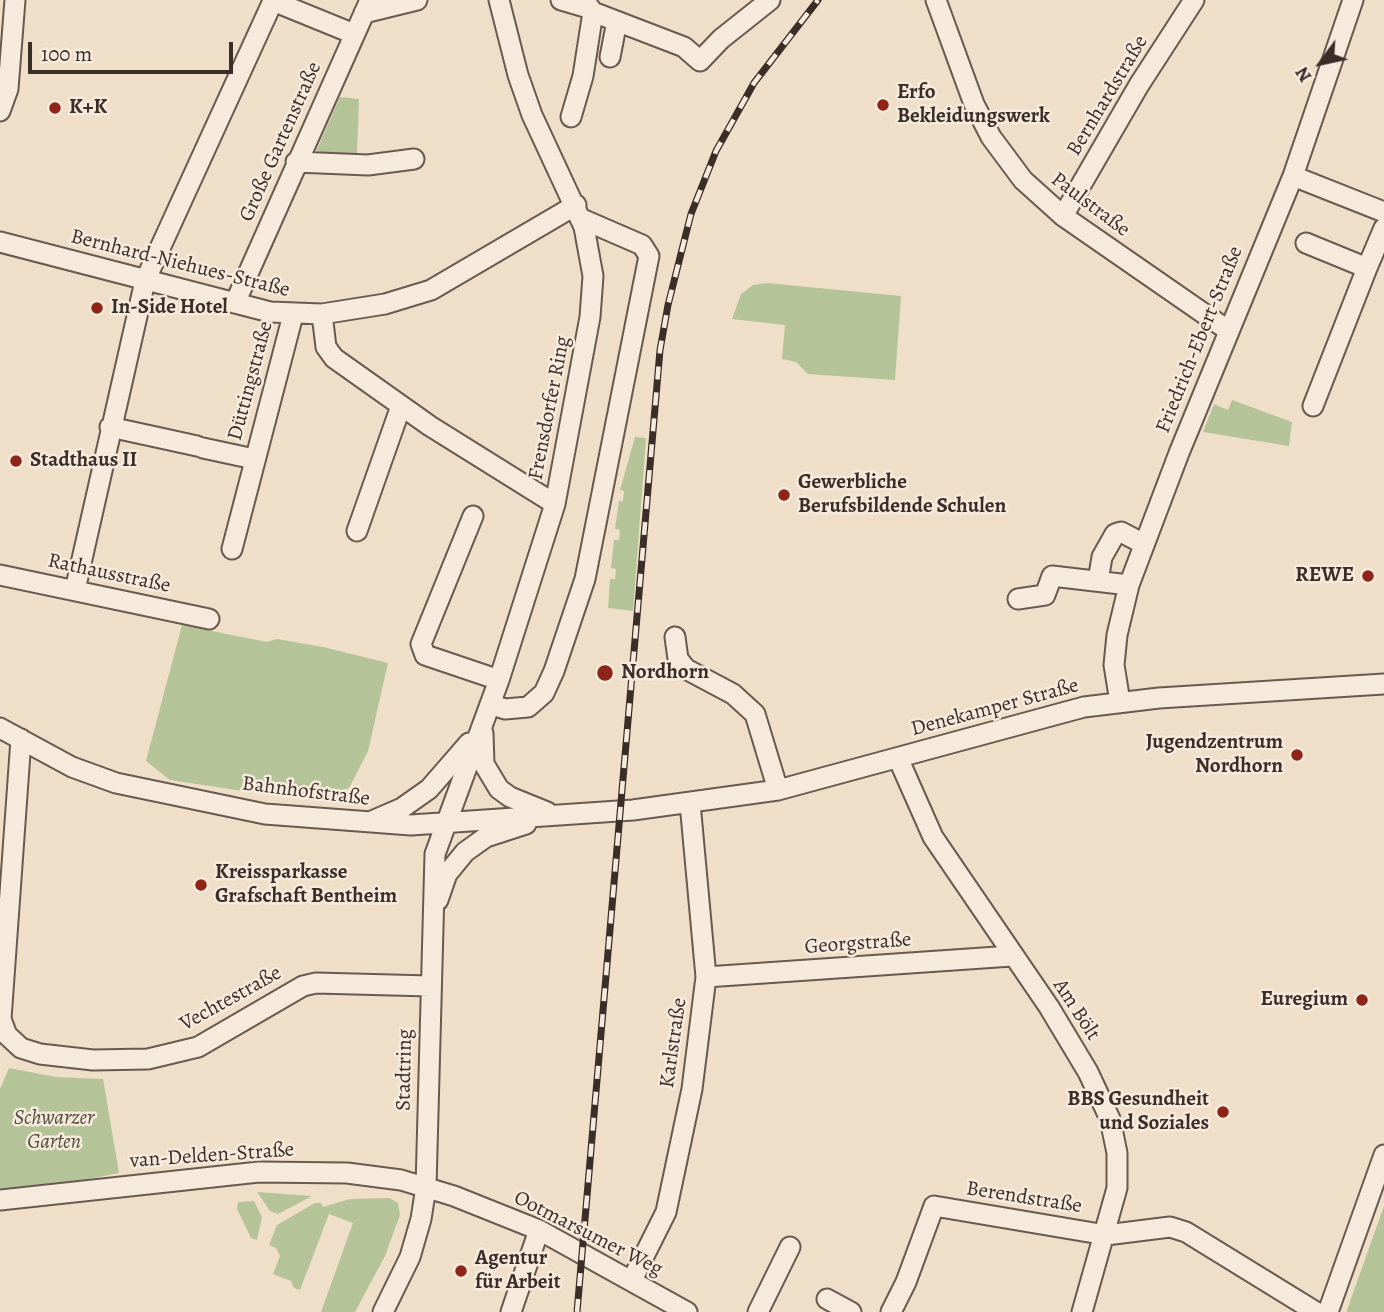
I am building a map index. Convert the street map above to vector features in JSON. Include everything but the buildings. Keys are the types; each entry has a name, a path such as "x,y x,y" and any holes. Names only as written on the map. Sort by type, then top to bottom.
{"street":[{"path":"0,111 8,89 15,0"},
{"path":"367,7 417,0"},
{"name":"Frensdorfer Ring","path":"445,822 499,680 555,504 590,317 591,259 579,212 532,115 518,75 499,0"},
{"path":"561,0 588,7 684,47 700,61 721,39 770,0"},
{"name":"Paulstraße","path":"936,0 974,104 991,137 1038,196 1229,331"},
{"name":"Bernhardstraße","path":"1063,216 1139,85 1194,0"},
{"name":"Friedrich-Ebert-Straße","path":"1120,702 1114,665 1116,635 1129,584 1293,176 1353,0"},
{"path":"75,590 145,281 273,1 354,34"},
{"name":"Große Gartenstraße","path":"235,303 367,7"},
{"path":"571,117 583,76 588,7"},
{"path":"610,57 617,21"},
{"path":"296,162 368,165 414,159"},
{"path":"1293,176 1384,212"},
{"path":"490,704 505,709 528,707 544,693 554,671 585,579 649,257 642,245 579,212"},
{"name":"Bernhard-Niehues-Straße","path":"0,242 235,303 293,315 322,314 409,298 431,290 511,245 579,212"},
{"path":"1313,407 1384,228"},
{"path":"1306,243 1367,268"},
{"path":"322,314 324,340 329,352 401,406 555,504"},
{"name":"Düttingstraße","path":"232,549 293,315"},
{"path":"357,531 401,406"},
{"name":"Düttingstraße","path":"110,427 254,459"},
{"path":"473,516 421,644 425,655 499,680"},
{"path":"1098,581 1102,557 1115,534 1122,532 1144,544"},
{"name":"Rathausstraße","path":"0,575 209,619"},
{"path":"1018,599 1045,595 1052,576 1129,584"},
{"path":"675,637 678,659 686,669 733,694 755,714 778,790"},
{"name":"Denekamper Straße","path":"622,810 778,790 1056,713 1120,702 1384,684"},
{"path":"483,724 484,764 495,783 510,797 554,815"},
{"path":"368,822 402,808 429,789 483,724"},
{"name":"Bahnhofstraße","path":"0,728 72,767 116,783 265,814 411,825 622,810"},
{"name":"Vechtestraße","path":"21,739 1,995 1,1019 14,1043 40,1054 116,1061 148,1059 198,1047 303,986 316,983 430,986"},
{"name":"Am Bölt","path":"898,758 933,837 1088,1072 1110,1119 1117,1153 1117,1188 1106,1235 1082,1312"},
{"name":"Karlstraße","path":"632,1280 666,1212 692,1089 706,977 690,803"},
{"path":"431,917 447,874 465,852 486,837 554,815"},
{"name":"Stadtring","path":"383,1312 410,1257 421,1219 426,1187 431,917 435,855 445,822"},
{"name":"Georgstraße","path":"706,977 1012,956"},
{"path":"1328,1312 1384,1155"},
{"name":"van-Delden-Straße","path":"0,1200 259,1172 347,1173 426,1187"},
{"name":"Ootmarsumer Weg","path":"426,1187 538,1230 687,1312"},
{"name":"Berendstraße","path":"891,1312 906,1282 934,1206 1106,1235 1151,1227 1170,1227 1186,1232 1316,1312"},
{"path":"511,1312 538,1230"},
{"path":"758,1312 790,1247"},
{"path":"827,1299 851,1312"}],"green space":[{"path":"340,97 359,99 357,155 314,156"},
{"path":"767,283 901,296 895,380 808,374 796,362 782,359 785,325 732,319 741,294 753,285"},
{"path":"1232,400 1292,422 1289,446 1203,432 1214,404 1228,410"},
{"path":"635,437 646,438 633,611 608,608 610,579 615,579 616,569 611,568 614,540 619,540 620,530 615,529 619,501 623,501 624,491 620,490"},
{"path":"182,625 267,642 277,639 323,647 388,663 368,751 349,788 333,794 291,796 236,790 170,780 146,761"},
{"name":"Schwarzer Garten","path":"9,1068 56,1077 103,1079 119,1173 45,1188 0,1190 0,1089"},
{"path":"257,1192 312,1196 278,1214 270,1211"},
{"path":"389,1198 398,1203 400,1215 385,1256 355,1312 321,1312 353,1223 329,1214 300,1290 294,1288 291,1281 273,1274 280,1256 276,1248 269,1245 277,1225 315,1203 321,1203 323,1207 350,1199"},
{"path":"254,1201 262,1217 257,1240 251,1238 237,1209 238,1202"},
{"path":"1384,1206 1384,1312 1347,1312 1347,1310"}],"railway":[{"path":"577,1312 660,350 668,305 691,214 716,151 754,83 818,0"}],"place":[{"name":"Erfo Bekleidungswerk","path":"883,105"},
{"name":"K+K","path":"55,108"},
{"name":"In-Side Hotel","path":"97,308"},
{"name":"Stadthaus II","path":"16,461"},
{"name":"Gewerbliche Berufsbildende Schulen","path":"784,495"},
{"name":"REWE","path":"1368,576"},
{"name":"Nordhorn","path":"605,673"},
{"name":"Jugendzentrum Nordhorn","path":"1297,755"},
{"name":"Kreissparkasse Grafschaft Bentheim","path":"201,885"},
{"name":"Euregium","path":"1362,1000"},
{"name":"BBS Gesundheit und Soziales","path":"1223,1112"},
{"name":"Agentur für Arbeit","path":"461,1271"}]}
